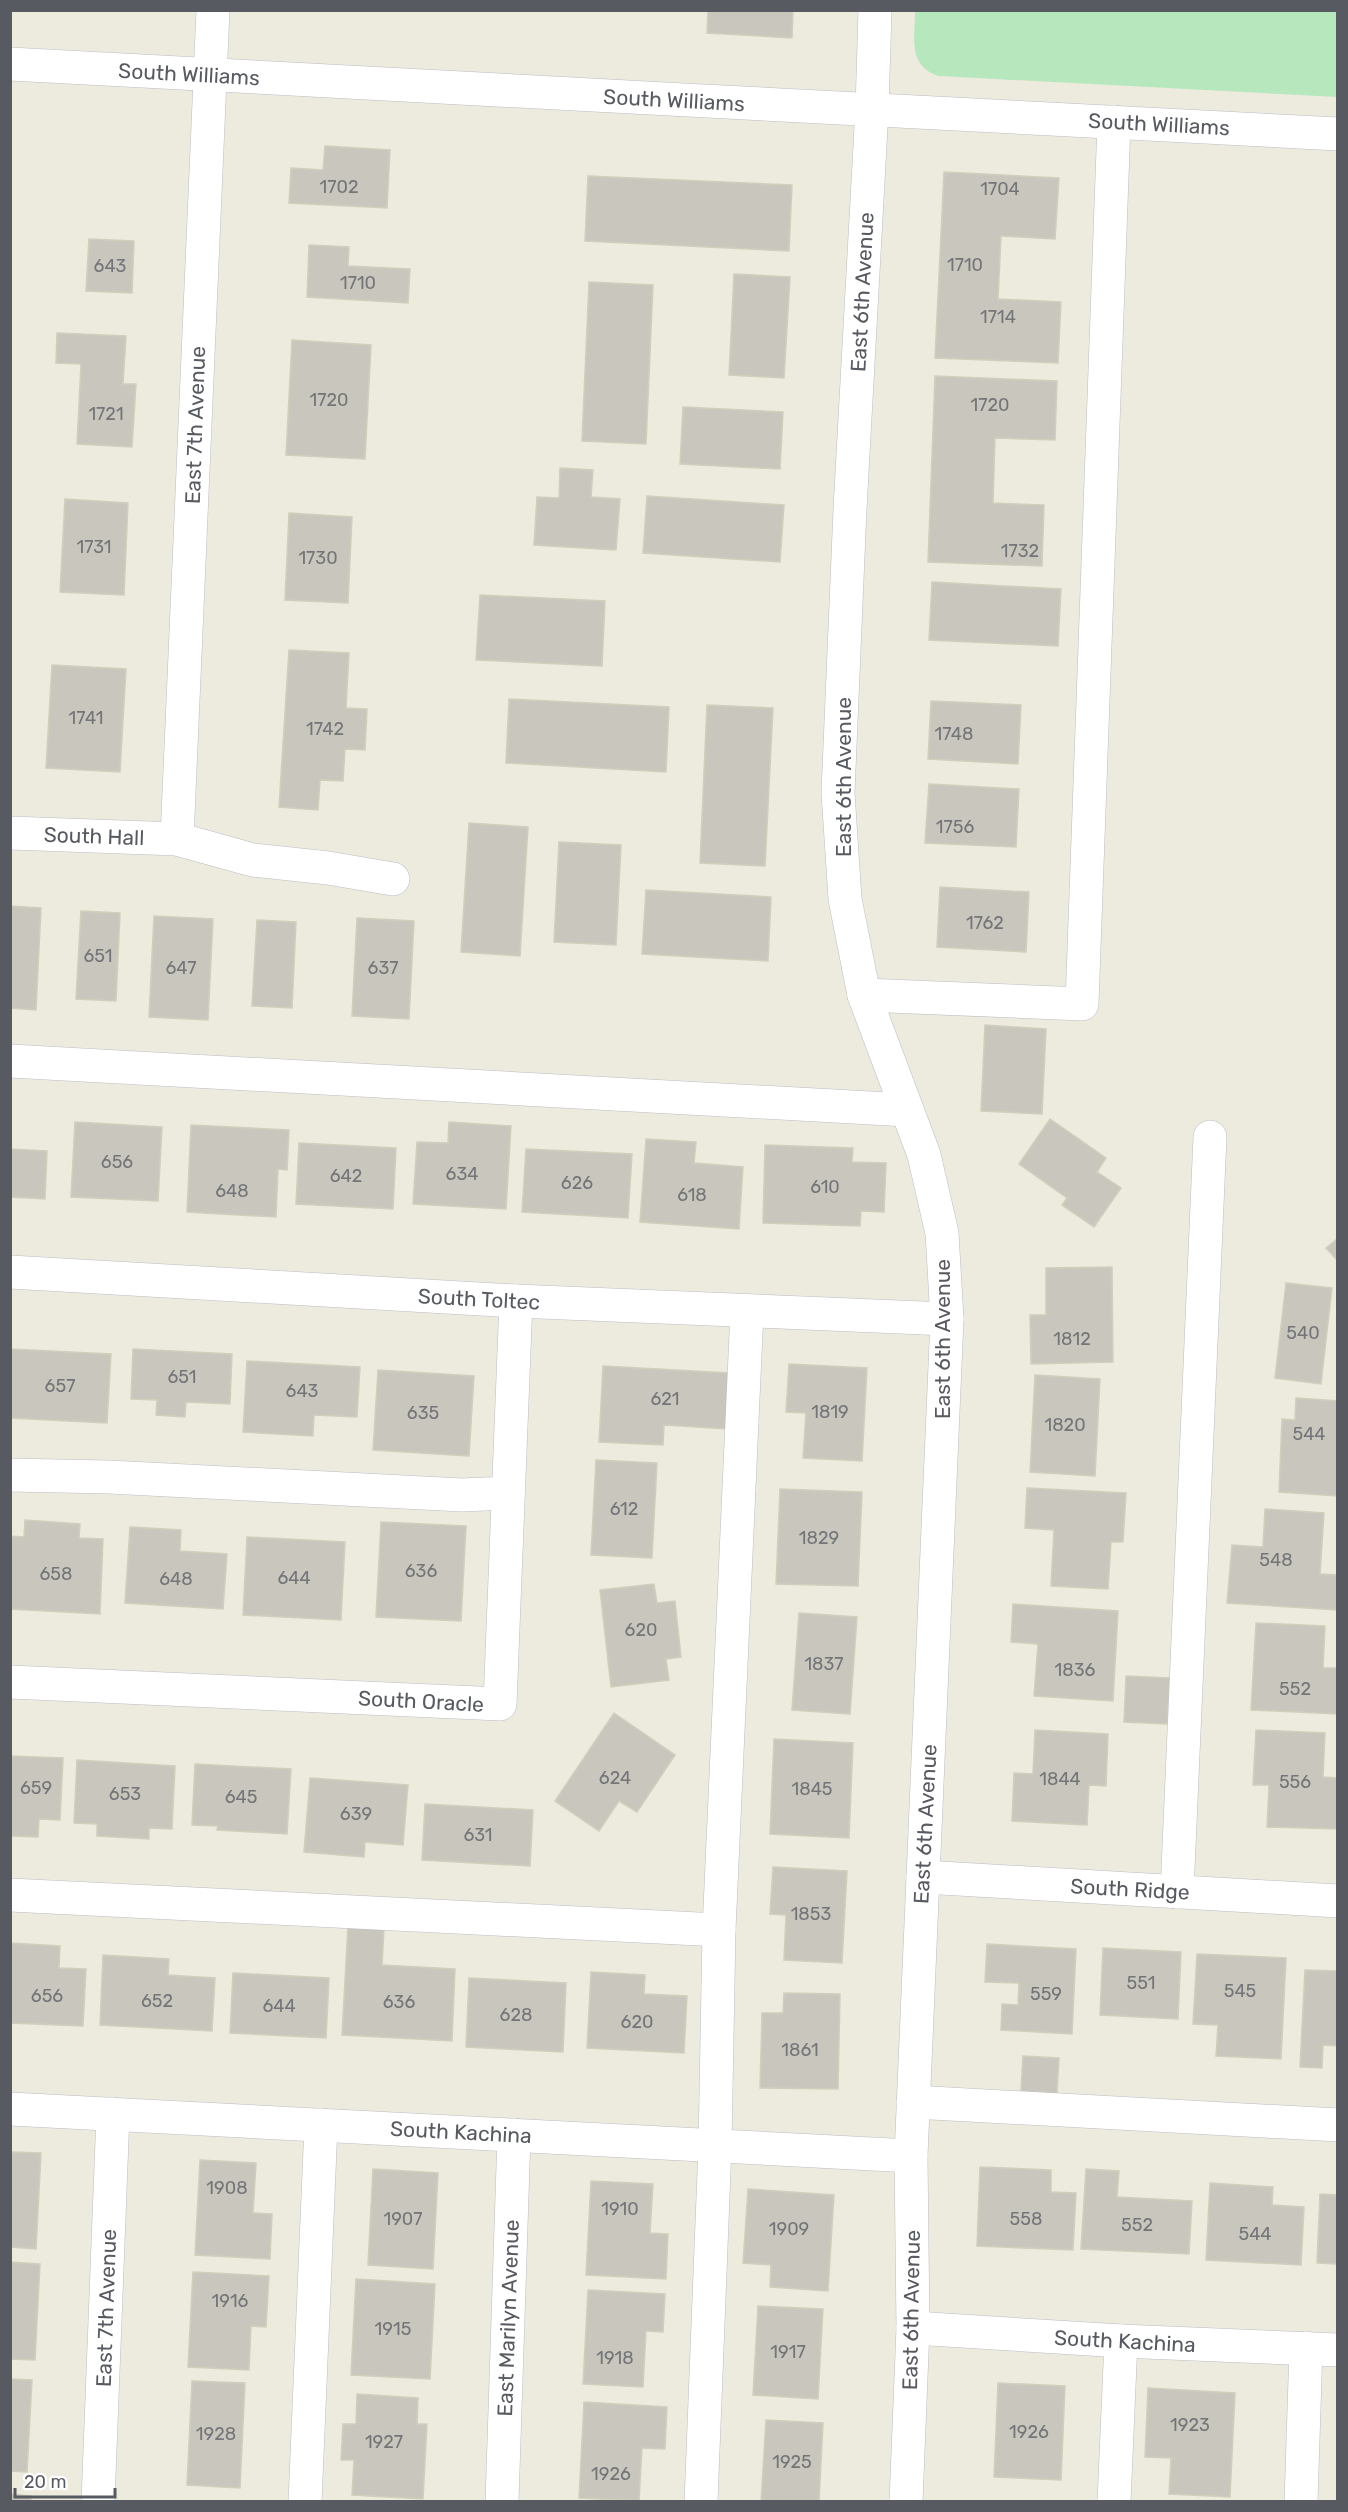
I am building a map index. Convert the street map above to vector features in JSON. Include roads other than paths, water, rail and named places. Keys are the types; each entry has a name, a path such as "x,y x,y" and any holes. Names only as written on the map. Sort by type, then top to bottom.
{"street":[{"name":"East 7th Avenue","path":"177,839 213,10"},
{"name":"East 6th Avenue","path":"875,10 838,794 845,899 864,995 924,1155 942,1233 947,1319 911,2156 913,2328 906,2502"},
{"name":"South Williams","path":"10,64 526,94 872,109 1338,134"},
{"path":"864,995 1082,1004 1114,122"},
{"name":"South Hall","path":"10,833 177,839 253,860 328,868 393,879"},
{"path":"10,1061 907,1110"},
{"path":"1177,1892 1210,1137"},
{"name":"South Toltec","path":"10,1272 516,1301 947,1319"},
{"name":"South Oracle","path":"10,1682 500,1704 516,1301"},
{"path":"701,2502 715,2146 719,1930 747,1311"},
{"path":"10,1474 109,1477 462,1496 508,1493"},
{"name":"South Ridge","path":"923,1877 1338,1901"},
{"path":"10,1895 719,1930"},
{"path":"913,2102 1338,2125"},
{"name":"South Kachina","path":"10,2109 911,2156"},
{"name":"East 7th Avenue","path":"98,2502 113,2114"},
{"path":"305,2502 321,2125"},
{"name":"East Marilyn Avenue","path":"502,2502 514,2135"},
{"name":"South Kachina","path":"913,2328 1121,2342 1322,2349"},
{"path":"1114,2502 1121,2342"},
{"path":"1301,2502 1322,2349"}]}
